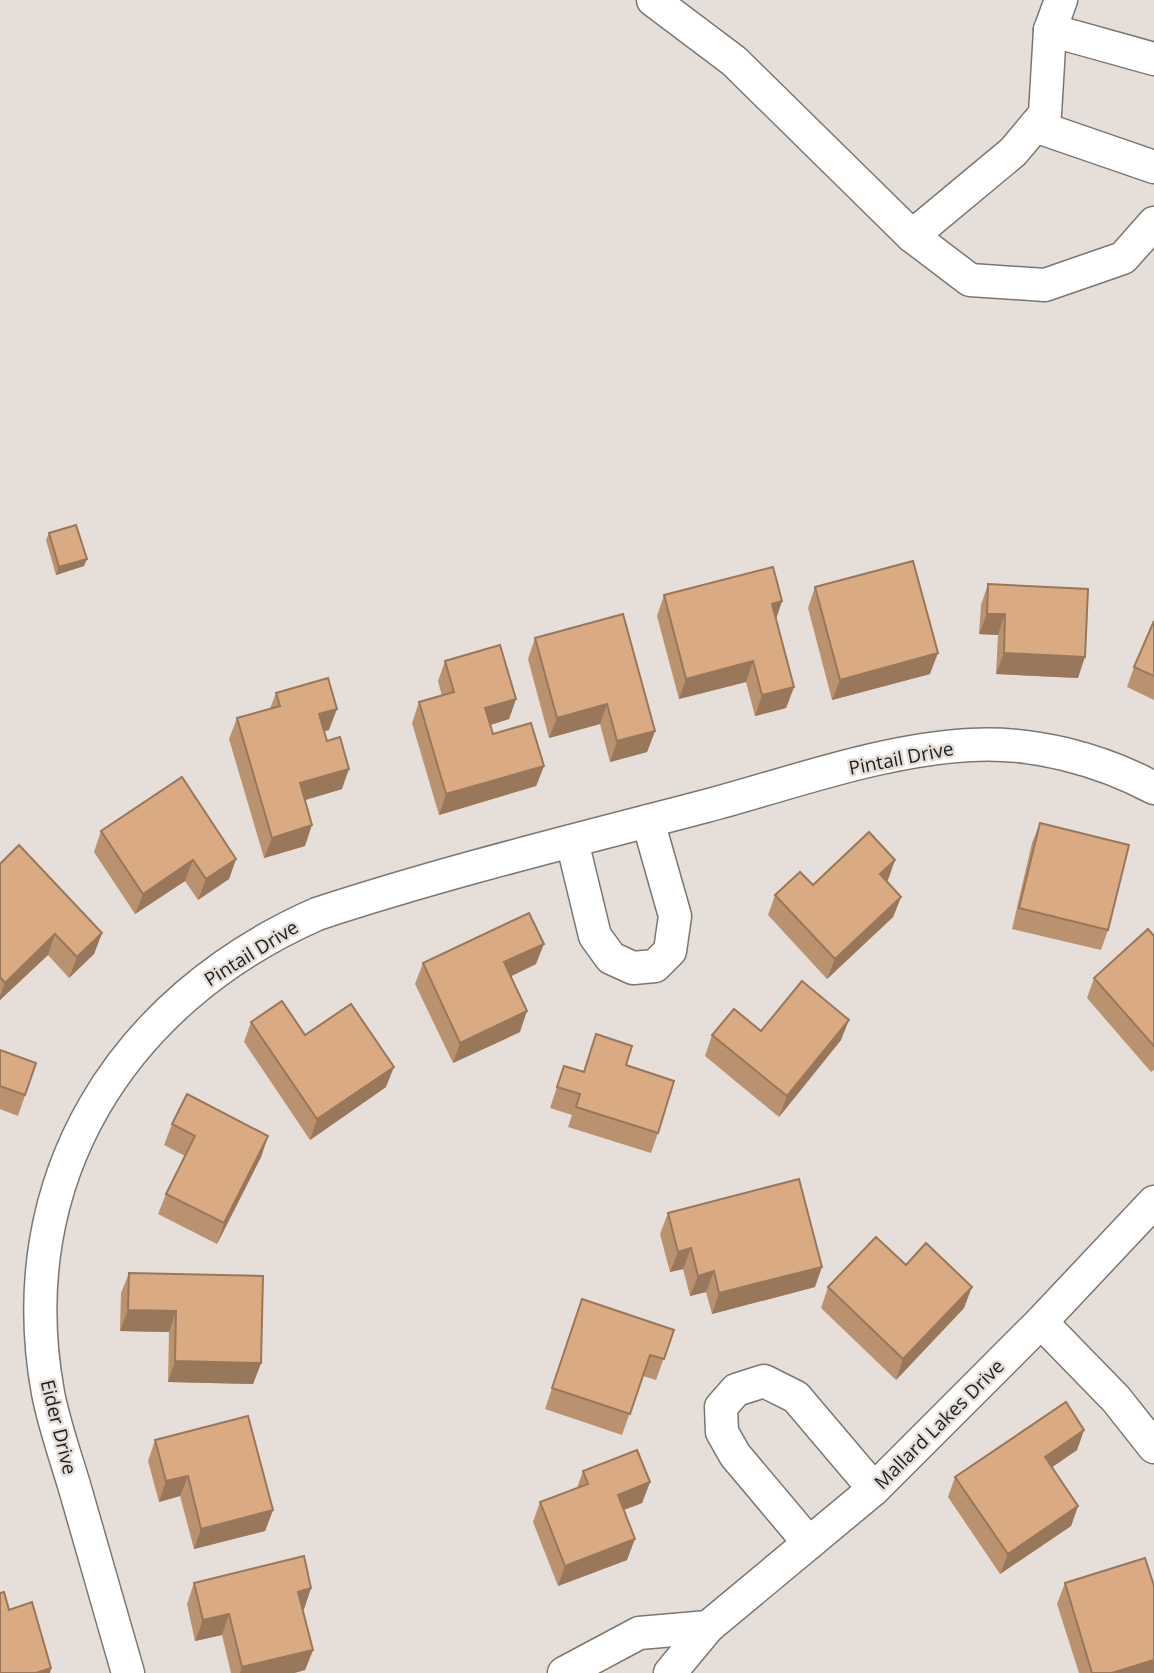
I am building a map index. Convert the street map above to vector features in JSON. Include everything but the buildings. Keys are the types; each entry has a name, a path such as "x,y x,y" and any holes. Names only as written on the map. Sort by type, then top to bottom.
{"street":[{"path":"653,0 734,61 912,236 970,280 1045,285 1123,258 1154,223"},
{"path":"912,236 1013,152 1045,114 1049,30 1061,0"},
{"path":"1049,30 1154,59"},
{"path":"1035,126 1154,167"},
{"name":"Pintail Drive","path":"75,1137 110,1080 150,1030 193,989 277,932 366,898 872,761 971,745 1050,752 1098,764 1154,788"},
{"path":"572,841 595,936 611,958 633,968 655,966 670,951 675,916 648,821"},
{"name":"Eider Drive","path":"75,1137 44,1238 40,1285 42,1342 48,1394 128,1673"},
{"name":"Mallard Lakes Drive","path":"670,1673 708,1627 874,1489 1041,1322 1154,1202"},
{"path":"1041,1322 1116,1399 1154,1447"},
{"path":"809,1543 736,1455 722,1432 720,1407 736,1391 764,1381 796,1397 874,1489"},
{"path":"564,1673 639,1633 708,1627"}]}
